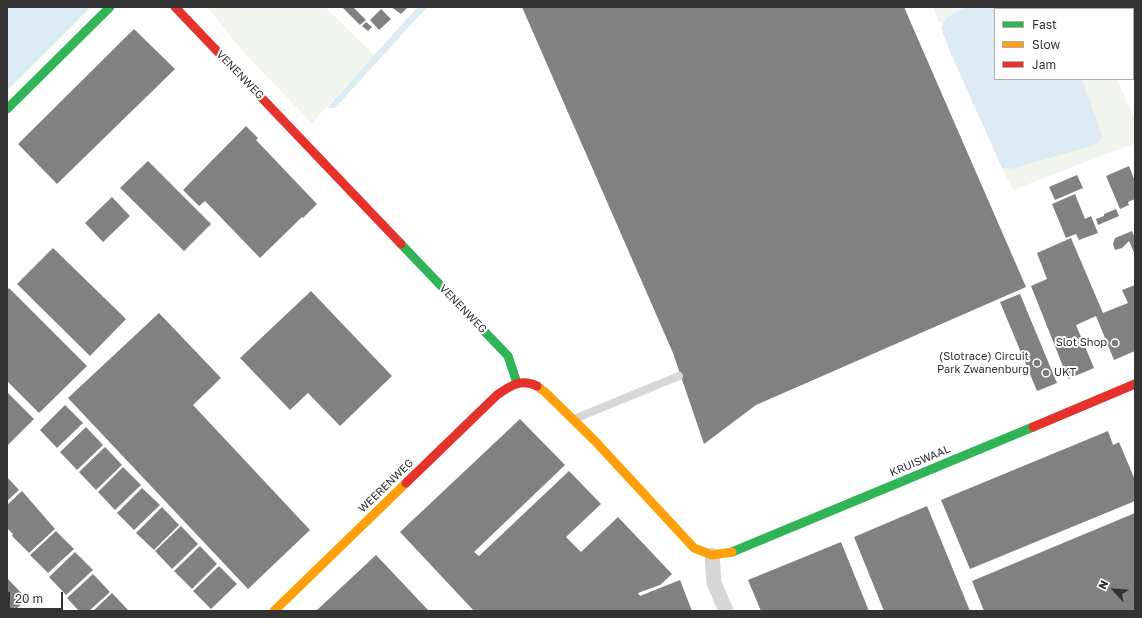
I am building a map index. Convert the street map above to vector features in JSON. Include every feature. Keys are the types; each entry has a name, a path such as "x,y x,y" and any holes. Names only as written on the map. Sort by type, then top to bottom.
{"street":[{"path":"7,109 110,7"},
{"name":"VENENWEG","path":"175,7 508,356 517,383"},
{"path":"517,383 528,382 538,386 573,420 694,548 712,555 714,583 726,611"},
{"name":"WEERENWEG","path":"274,611 497,396 508,387 517,383"},
{"name":"KRUISWAAL","path":"712,555 730,553 1135,384"}],"lane":[{"path":"573,420 679,376"}],"shaded area":[{"path":"7,7 91,7 7,91"},
{"path":"207,7 325,7 374,55 312,123 245,54"},
{"path":"418,7 427,7 335,108 327,108 374,55"},
{"path":"933,7 967,7 953,13 942,23 938,21"},
{"path":"967,7 1056,7 994,8 994,80 1082,80 1103,138 1092,146 1011,169 1002,168 951,54 941,28 945,21 955,13"},
{"path":"1082,80 1117,80 1135,120 1135,143 1013,190 1002,168 1011,169 1103,138"}],"building":[{"path":"342,7 355,7 354,8 366,20 360,25"},
{"path":"391,7 408,7 401,14"},
{"path":"522,7 904,7 1026,287 756,405 704,444 673,353"},
{"path":"381,9 391,19 379,30 370,20"},
{"path":"366,22 372,27 368,31 362,26"},
{"path":"134,29 175,69 57,184 18,144"},
{"path":"246,126 258,138 256,140 317,204 260,258 205,201 199,206 183,190"},
{"path":"148,161 211,224 184,251 120,188"},
{"path":"1129,166 1135,181 1135,199 1128,202 1129,205 1120,209 1106,176"},
{"path":"1077,175 1083,188 1055,200 1049,187"},
{"path":"1075,194 1085,219 1091,216 1098,233 1079,240 1076,234 1066,238 1052,204"},
{"path":"112,197 130,216 103,242 85,223"},
{"path":"1116,209 1119,216 1098,225 1096,219"},
{"path":"1132,231 1135,238 1135,255 1129,241 1122,248 1115,250 1113,244 1115,238"},
{"path":"1071,238 1103,313 1128,303 1122,290 1135,285 1135,351 1114,360 1096,316 1076,325 1094,368 1068,379 1031,286 1047,279 1037,253"},
{"path":"53,248 126,319 90,356 17,284"},
{"path":"9,288 87,366 39,413 7,381 7,290"},
{"path":"311,291 392,376 340,426 308,393 290,410 240,358"},
{"path":"1020,294 1057,383 1037,391 1000,302"},
{"path":"159,313 221,378 193,405 310,530 248,589 68,398"},
{"path":"7,392 34,419 7,446"},
{"path":"65,405 83,423 57,448 40,430"},
{"path":"520,419 565,465 474,552 479,556 569,471 601,504 566,537 581,552 618,517 672,574 660,585 638,593 640,596 680,580 692,611 474,611 400,532"},
{"path":"86,427 103,445 77,470 60,452"},
{"path":"1108,431 1113,445 1119,442 1135,480 1135,501 970,569 941,500"},
{"path":"105,447 122,465 96,490 79,472"},
{"path":"123,467 141,485 115,510 98,492"},
{"path":"7,477 19,490 7,501"},
{"path":"142,488 160,505 134,530 117,513"},
{"path":"22,491 55,529 29,553 12,536 13,534 7,528 7,505"},
{"path":"927,506 970,611 884,611 854,537"},
{"path":"162,507 179,525 154,550 136,533"},
{"path":"1135,513 1135,611 984,611 972,581"},
{"path":"181,526 198,544 172,569 155,551"},
{"path":"56,531 74,549 48,573 30,555"},
{"path":"841,542 869,611 761,611 748,580"},
{"path":"200,546 217,564 192,589 174,571"},
{"path":"75,552 93,570 66,595 49,577"},
{"path":"376,555 429,611 316,611"},
{"path":"219,566 237,584 211,609 193,591"},
{"path":"93,574 110,592 89,611 79,611 67,598"},
{"path":"8,579 27,599 16,609 15,607 11,611 7,611"},
{"path":"112,593 129,611 93,611"}],"traffic: fast":[{"path":"7,109 110,7"},
{"path":"401,244 508,356 517,383"},
{"path":"732,552 1033,427"}],"traffic: slow":[{"path":"537,386 595,441 694,548 712,555 732,552"},
{"path":"274,611 406,483"}],"traffic: jam":[{"path":"175,7 401,244"},
{"path":"406,483 497,395 516,384 526,383 537,386"},
{"path":"1033,427 1135,384"}],"place":[{"name":"Slot Shop","path":"1115,343"},
{"name":"(Slotrace) Circuit Park Zwanenburg","path":"1037,363"},
{"name":"UKT","path":"1046,373"}]}
